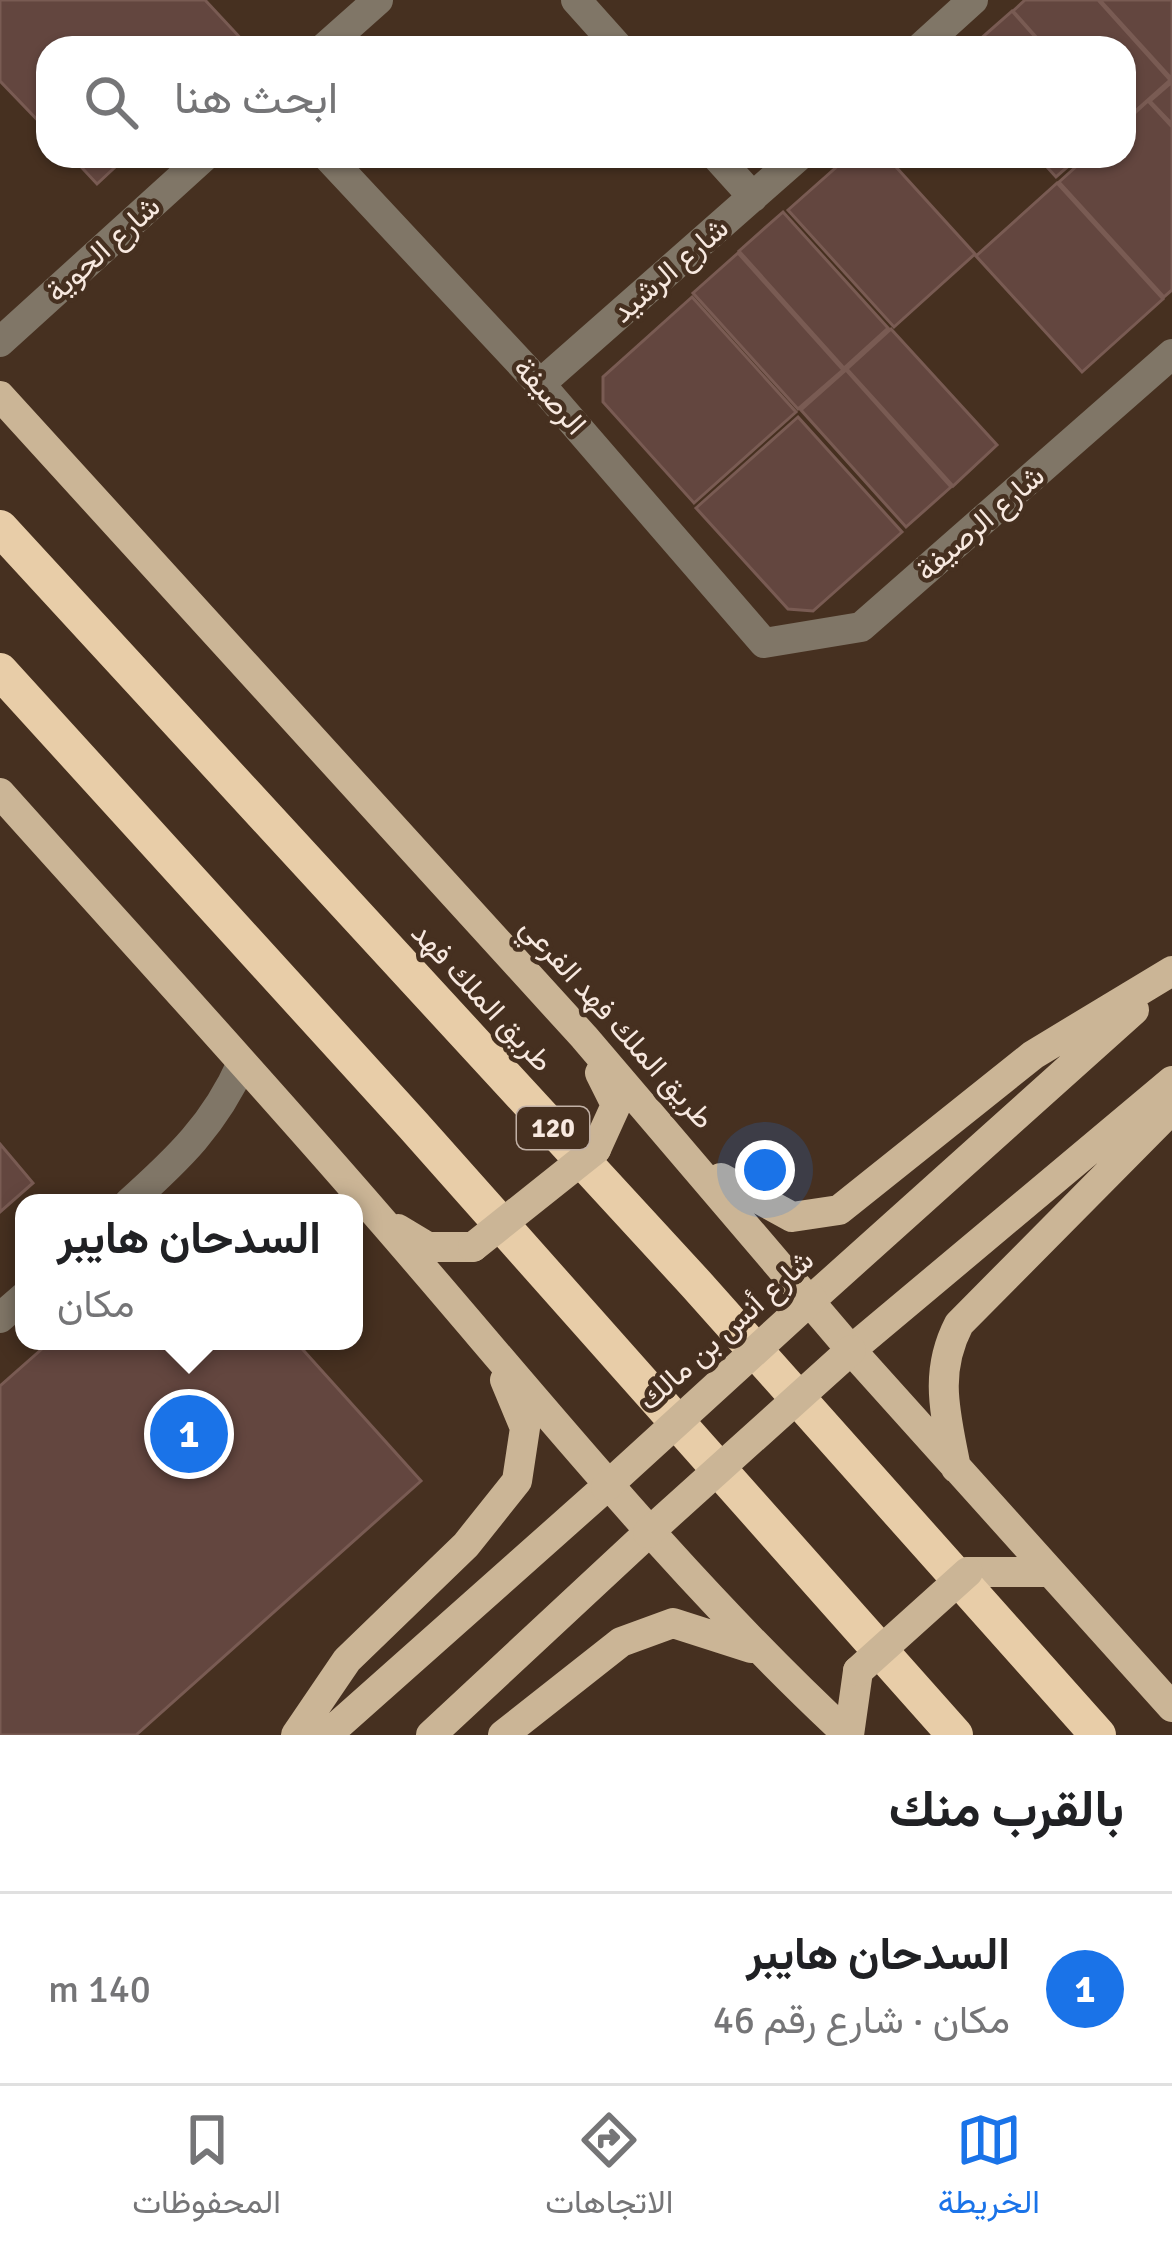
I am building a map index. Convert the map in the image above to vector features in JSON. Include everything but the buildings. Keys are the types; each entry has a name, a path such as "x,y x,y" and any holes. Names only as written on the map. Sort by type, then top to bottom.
{"highway":[{"name":"طريق الملك فهد","path":"0,528 727,1318 1098,1735"},
{"path":"0,671 429,1143 955,1735"}],"main road":[{"name":"طريق الملك فهد الفرعي","path":"0,396 584,1037 812,1299 851,1351 1172,1706"},
{"path":"0,793 359,1194"},
{"path":"687,1155 763,1205 792,1217 839,1210 1033,1055 1172,974"},
{"name":"شارع أنس بن مالك","path":"326,1735 1172,974"},
{"path":"382,1220 428,1247 473,1247 596,1149 616,1105 584,1037"},
{"path":"431,1735 851,1351 1172,1081"},
{"path":"956,1468 940,1381 946,1349 958,1324 1172,1109"},
{"path":"363,1199 606,1487 756,1649 849,1735"},
{"path":"296,1735 347,1660 466,1545 517,1481 526,1429 506,1382 454,1306"},
{"path":"849,1735 859,1671 968,1572 1050,1571"},
{"path":"502,1735 621,1642 673,1623 756,1649"}],"street":[{"path":"575,0 608,36"},
{"path":"934,36 974,0"},
{"path":"336,36 368,3"},
{"name":"شارع الحوية","path":"0,342 192,168"},
{"name":"الرصيفة","path":"338,168 540,384 764,643"},
{"path":"727,168 753,197"},
{"name":"شارع الرشيد","path":"540,384 786,168"},
{"name":"شارع الرصيفة","path":"764,643 861,627 1172,354"},
{"path":"138,1194 199,1140 222,1108 242,1063"}],"place":[{"name":"السدحان هايبر","path":"189,1434"}]}
